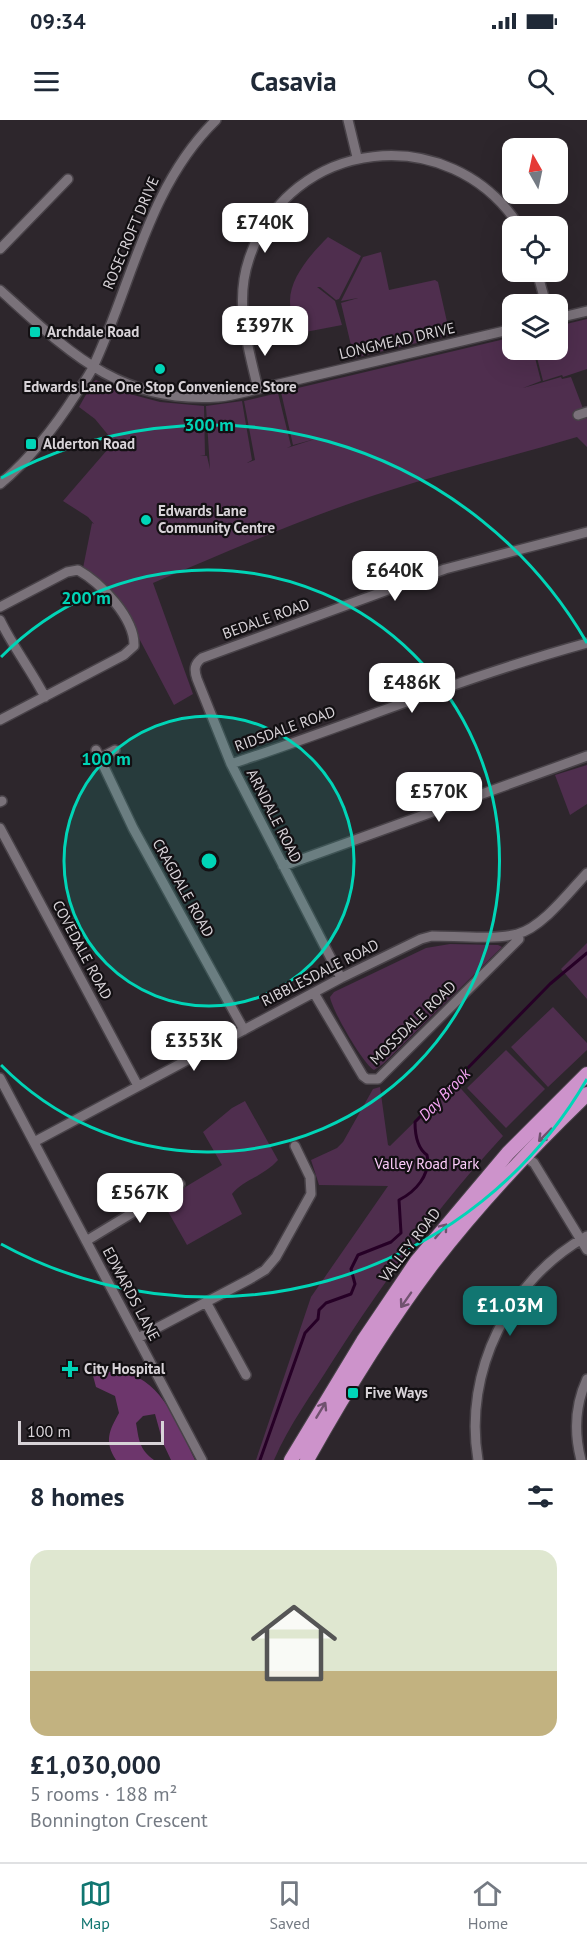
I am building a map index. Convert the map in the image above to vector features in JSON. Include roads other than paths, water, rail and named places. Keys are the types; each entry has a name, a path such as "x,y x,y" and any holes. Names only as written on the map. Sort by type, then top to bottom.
{"highway":[{"name":"VALLEY ROAD","path":"291,1460 363,1341 417,1261 508,1153 587,1074"},
{"name":"VALLEY ROAD","path":"307,1460 344,1396 408,1297 464,1224 524,1156 587,1094"}],"street":[{"name":"ROSECROFT DRIVE","path":"93,368 153,215 174,172 198,137 216,120"},
{"path":"348,120 357,157"},
{"path":"258,389 241,306 248,260 260,231 278,205 302,184 327,168 357,157 404,154 429,158 454,167 493,194 512,216"},
{"path":"0,249 68,179"},
{"name":"LONGMEAD DRIVE","path":"0,290 58,341 93,368 127,385 173,396 221,397 502,331"},
{"path":"568,316 587,311"},
{"path":"0,484 43,441 64,414 93,368"},
{"name":"BEDALE ROAD","path":"196,663 202,658 445,569 587,532"},
{"path":"0,607 61,575 78,570 88,576 123,612 135,637 131,650 0,720"},
{"path":"0,620 45,696"},
{"name":"RIDSDALE ROAD","path":"231,764 446,688 548,654 587,644"},
{"name":"ARNDALE ROAD","path":"196,663 194,670 197,679 231,764 341,978"},
{"name":"CRAGDALE ROAD","path":"115,750 98,754 132,828 244,1030"},
{"path":"283,866 587,756"},
{"name":"COVEDALE ROAD","path":"0,828 138,1086"},
{"path":"518,934 531,927 559,903 587,873"},
{"name":"RIBBLESDALE ROAD","path":"34,1142 341,978 432,936 518,934"},
{"name":"MOSSDALE ROAD","path":"314,993 363,1076 367,1079 378,1079 519,939 518,934"},
{"name":"EDWARDS LANE","path":"0,1078 202,1460"},
{"path":"138,1338 265,1270 276,1257 310,1194 310,1177 295,1146"},
{"path":"524,1156 534,1163 584,1238 587,1250"},
{"path":"289,1163 300,1157"},
{"path":"86,1241 180,1184"},
{"path":"478,1460 475,1407 478,1387 484,1361 502,1320 531,1281 573,1243 584,1238"},
{"path":"206,1302 243,1371 231,1373"},
{"path":"581,1460 577,1429 578,1409 587,1379"}],"waterway":[{"name":"Day Brook","path":"260,1460 305,1333 318,1319 319,1310 326,1303 351,1294 355,1284 351,1269 358,1255 391,1242 401,1233 399,1200 416,1188 424,1176 428,1162 427,1155 417,1140 415,1122 550,984 587,953"}],"place":[{"name":"Archdale Road","path":"35,332"},
{"name":"Edwards Lane One Stop Convenience Store","path":"160,369"},
{"name":"Alderton Road","path":"31,444"},
{"name":"Edwards Lane Community Centre","path":"146,520"},
{"name":"City Hospital","path":"70,1369"},
{"name":"Five Ways","path":"353,1393"}],"park label":[{"name":"Valley Road Park","path":"427,1164"}]}
